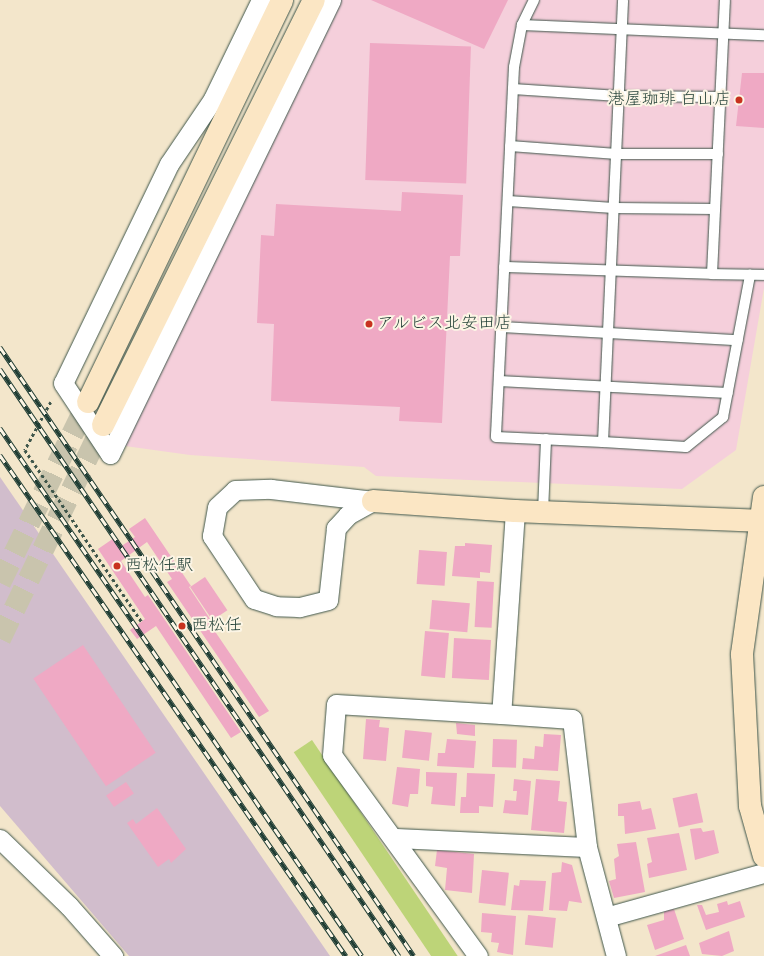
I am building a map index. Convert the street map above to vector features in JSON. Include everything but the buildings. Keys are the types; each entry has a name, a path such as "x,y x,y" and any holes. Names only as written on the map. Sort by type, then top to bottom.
{"street":[{"path":"261,0 213,99 169,164 63,383 110,454 331,0"},
{"path":"88,402 282,0"},
{"path":"103,425 314,0"},
{"path":"373,501 348,515 336,528 328,600 299,607 276,606 254,599 212,536 217,507 235,490 292,490 373,501 515,511 762,521"},
{"path":"764,496 762,521 742,654 750,806 764,856"},
{"path":"501,714 515,511"},
{"path":"478,956 395,838 332,755 336,704 572,719 587,847 616,956"},
{"path":"395,838 587,847"},
{"path":"0,839 69,906 113,956"},
{"path":"606,917 764,874"}],"lane":[{"path":"534,0 522,25 514,67 496,437 686,447 723,418 750,275"},
{"path":"603,442 624,0"},
{"path":"712,274 725,0"},
{"path":"522,25 764,35"},
{"path":"513,89 619,96 720,97"},
{"path":"510,146 616,154 718,154"},
{"path":"508,201 614,208 715,209"},
{"path":"504,267 764,275"},
{"path":"502,327 608,331 738,340"},
{"path":"499,381 606,388 728,393"},
{"path":"543,512 546,439"}],"path":[{"path":"63,383 25,450 142,622"}],"shaded area":[{"path":"338,0 764,0 764,288 736,450 682,489 376,476 364,467 190,455 125,446"},
{"path":"0,477 330,956 129,956 0,806"}],"green space":[{"path":"312,740 458,956 431,956 294,752"}],"tunnel":[{"path":"0,583 88,402"},
{"path":"0,639 103,425"}],"railway":[{"path":"0,347 414,956"},
{"path":"0,369 399,956"},
{"path":"0,428 362,956"},
{"path":"0,455 346,956"}],"place":[{"name":"港屋珈琲 白山店","path":"739,100"},
{"name":"アルビス北安田店","path":"369,324"},
{"name":"西松任駅","path":"117,566"},
{"name":"西松任","path":"182,626"}]}
